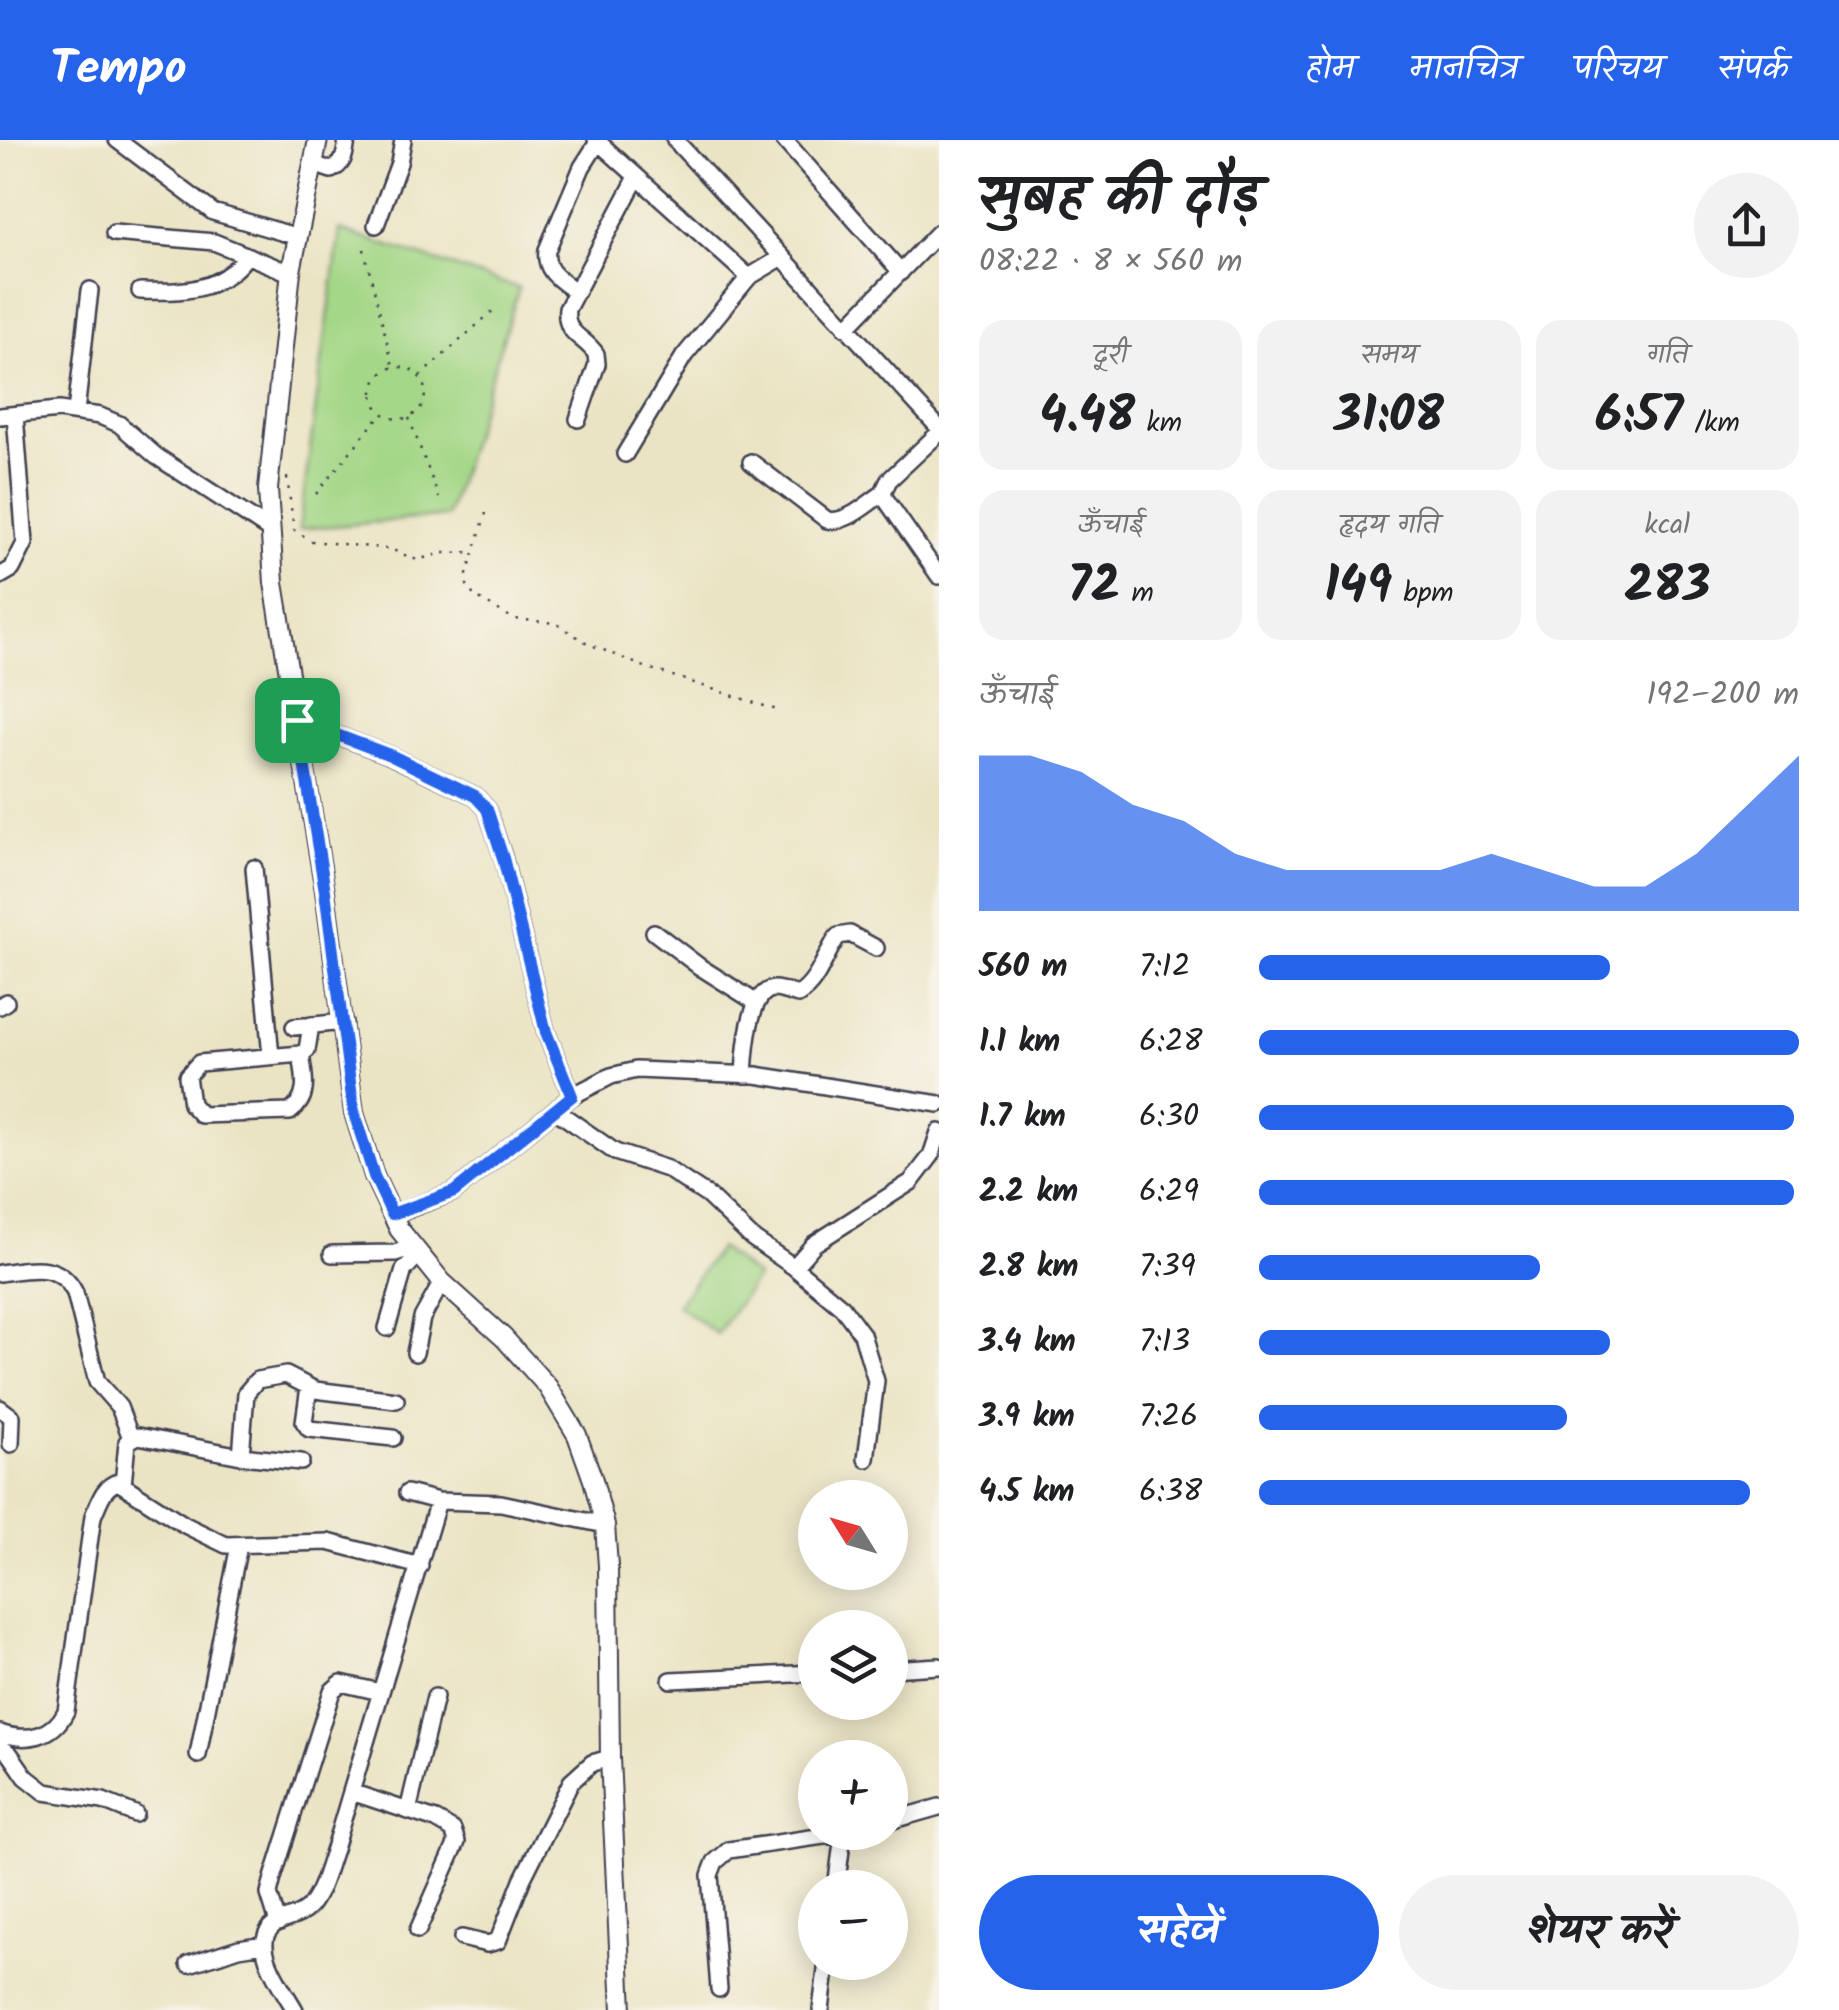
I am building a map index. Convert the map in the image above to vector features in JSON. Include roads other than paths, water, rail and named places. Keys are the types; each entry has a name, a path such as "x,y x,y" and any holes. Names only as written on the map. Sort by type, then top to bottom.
{"main road":[{"path":"318,140 290,272 270,458 270,532 276,593 344,1022 354,1113 374,1176 392,1214 416,1250 442,1282 504,1338 548,1387 578,1435 606,1526 610,1758 622,2010"}],"street":[{"path":"117,140 213,212 298,237"},
{"path":"314,164 332,170 338,167 347,140"},
{"path":"376,225 399,163 403,140"},
{"path":"675,140 939,431 889,480 882,494 836,522 827,520 751,462"},
{"path":"784,140 901,272"},
{"path":"575,291 550,272 545,262 582,167 597,141 749,278"},
{"path":"578,420 597,364 595,350 567,325 567,309 637,177"},
{"path":"846,328 939,232"},
{"path":"114,233 214,242 290,272"},
{"path":"140,291 185,292 228,278 246,257"},
{"path":"625,454 684,356 749,278 780,258"},
{"path":"76,412 90,290"},
{"path":"0,576 12,569 26,543 7,415 58,410 100,416 119,424 156,456 270,532"},
{"path":"882,494 939,576"},
{"path":"297,720 390,755 475,796 487,809 546,1032 572,1096"},
{"path":"254,868 271,1057"},
{"path":"654,932 757,1003"},
{"path":"744,1075 747,1036 757,1003 765,992 804,992 838,936 850,934 876,948"},
{"path":"301,1054 306,1086 301,1100 290,1112 201,1115 191,1104 187,1076 199,1063 301,1054 308,1050 303,1026 344,1022"},
{"path":"392,1214 454,1192 572,1096 611,1076 636,1070 744,1075 939,1104"},
{"path":"555,1110 615,1152 667,1170 708,1196 752,1238 842,1307 862,1334 876,1381 866,1460"},
{"path":"794,1267 814,1244 911,1182 931,1156 939,1132"},
{"path":"332,1254 416,1250"},
{"path":"387,1328 404,1270 416,1250"},
{"path":"0,1273 44,1269 56,1271 69,1281 96,1382 119,1408 131,1438 126,1448 123,1485"},
{"path":"415,1353 422,1318 442,1282"},
{"path":"242,1456 246,1393 257,1380 286,1375 310,1387 396,1400"},
{"path":"310,1387 304,1422 309,1429 392,1438"},
{"path":"1,1409 13,1423 11,1444"},
{"path":"131,1438 161,1439 242,1456 301,1462"},
{"path":"0,1734 30,1738 44,1734 62,1718 69,1699 93,1516 112,1483 123,1485 213,1540 239,1545 328,1542 420,1566"},
{"path":"407,1493 438,1501 501,1504 606,1526"},
{"path":"295,2010 264,1944 270,1928 295,1918 312,1903 334,1849 438,1501"},
{"path":"198,1755 239,1545"},
{"path":"908,1668 939,1666"},
{"path":"671,1680 798,1674"},
{"path":"278,1923 270,1894 273,1878 332,1691 341,1683 380,1692"},
{"path":"408,1810 436,1697"},
{"path":"0,1746 18,1762 26,1778 45,1792 103,1801 135,1814"},
{"path":"462,1938 487,1944 498,1941 522,1880 570,1782 592,1762 610,1758"},
{"path":"351,1792 448,1826 457,1842 418,1930"},
{"path":"908,1816 939,1807"},
{"path":"719,1989 710,1875 715,1862 729,1850 798,1841"},
{"path":"189,1964 264,1944"},
{"path":"821,2010 825,1980"}]}
